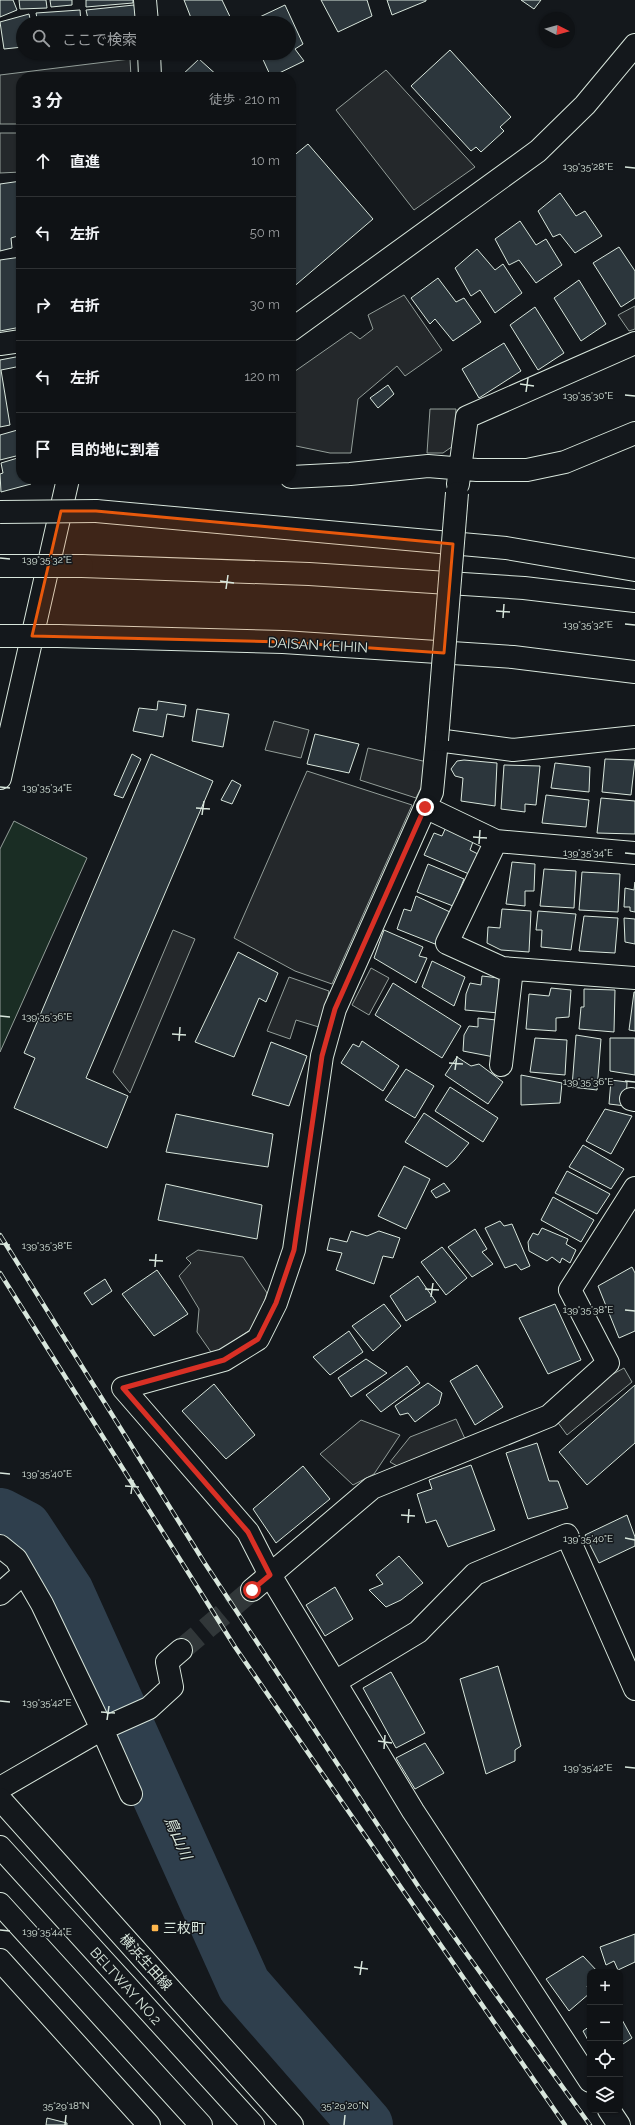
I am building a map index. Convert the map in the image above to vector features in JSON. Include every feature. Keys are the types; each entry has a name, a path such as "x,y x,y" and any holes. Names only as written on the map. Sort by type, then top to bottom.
{"main road":[{"path":"145,0 146,16"},
{"path":"296,326 538,151 585,105 635,45"},
{"path":"149,60 150,72"},
{"path":"0,344 16,342"},
{"path":"587,2077 413,1811 270,1575 248,1532 123,1388 224,1360 258,1339 276,1303 294,1250 322,1056 335,1009 432,792 458,469 466,417 635,342"},
{"path":"296,477 350,474 428,466 458,469 527,470 565,462 635,433"},
{"path":"0,778 67,484"},
{"path":"0,512 96,511 506,548 635,570"},
{"path":"0,566 82,566 357,577 524,588 635,601"},
{"name":"DAISAN KEIHIN","path":"0,636 58,636 283,642 513,657 635,672"},
{"path":"437,740 513,750 635,737"},
{"path":"425,807 496,841 635,853"},
{"path":"496,841 448,943 502,968 635,978"},
{"path":"501,1065 512,969"},
{"path":"252,1590 372,1488 549,1416 608,1363 570,1290 635,1188"},
{"path":"335,1682 418,1632 475,1574 567,1535 635,1689"},
{"path":"0,1546 16,1559 42,1604 102,1729 131,1794"},
{"path":"0,1594 24,1573"},
{"path":"0,1788 102,1729 149,1708 172,1687 167,1662 181,1650"},
{"name":"横浜生田線","path":"0,1799 292,2125"},
{"name":"BELTWAY NO.2","path":"0,1847 253,2125"},
{"path":"0,1904 201,2125"},
{"path":"0,1960 149,2125"},
{"path":"611,2113 619,2125"},
{"path":"627,2125 635,2122"}],"highlighted area":[{"path":"61,511 96,511 453,544 444,653 283,642 32,636"}],"green space":[{"path":"14,821 87,858 0,1052 0,849"}],"shaded area":[{"path":"122,60 130,60 131,72 24,72"},
{"path":"386,70 475,167 414,210 336,110"},
{"path":"16,73 16,124 0,124 0,75"},
{"path":"0,133 16,133 16,172 0,173"},
{"path":"404,295 442,350 405,376 397,366 358,399 351,453 330,453 296,446 296,370 351,332 360,339 373,329 368,315"},
{"path":"635,306 635,329 629,331 618,315"},
{"path":"430,409 456,409 453,446 443,453 427,453"},
{"path":"274,721 309,730 301,758 265,750"},
{"path":"368,748 427,762 426,778 416,798 360,780"},
{"path":"307,771 412,805 332,984 295,971 234,938"},
{"path":"173,930 195,939 130,1093 113,1072"},
{"path":"371,968 389,978 369,1015 352,1005"},
{"path":"289,977 329,991 322,1028 296,1020 290,1039 267,1031"},
{"path":"198,1250 243,1257 267,1293 256,1326 213,1355 197,1332 199,1309 179,1276 191,1263 186,1258"},
{"path":"624,1368 632,1382 567,1435 556,1420 604,1379"},
{"path":"456,1419 466,1441 399,1467 390,1462 410,1437"},
{"path":"361,1420 400,1435 374,1474 353,1485 320,1454"}],"building":[{"path":"0,0 13,0 17,10 0,17"},
{"path":"19,0 46,0 47,8 20,9"},
{"path":"50,0 72,0 72,5 51,7"},
{"path":"86,0 133,0 133,3 86,7"},
{"path":"184,0 222,0 230,16 190,16"},
{"path":"321,0 367,0 372,16 338,32"},
{"path":"387,0 426,0 426,1 392,15"},
{"path":"521,0 541,0 534,9"},
{"path":"134,5 137,16 87,16 86,10"},
{"path":"285,5 290,16 262,16"},
{"path":"80,10 80,16 37,16 36,13"},
{"path":"16,18 16,48 4,49 0,22"},
{"path":"296,29 303,44 296,48"},
{"path":"296,50 304,61 281,72 269,72 263,60 296,60"},
{"path":"450,50 511,117 500,127 504,131 481,152 476,147 471,151 411,86"},
{"path":"198,60 200,60 213,72 185,72"},
{"path":"308,144 373,219 296,285 296,154"},
{"path":"16,182 16,236 11,238 12,248 0,251 0,184"},
{"path":"560,193 576,216 585,211 602,236 575,253 560,234 553,237 538,211"},
{"path":"520,221 536,245 546,239 562,265 536,283 519,260 509,265 495,239"},
{"path":"619,247 635,271 635,298 621,307 593,263"},
{"path":"477,249 495,270 503,264 522,293 495,313 480,290 471,296 455,268"},
{"path":"16,258 16,328 0,331 0,260"},
{"path":"438,278 456,302 464,298 481,322 453,341 435,319 430,324 411,298"},
{"path":"579,280 606,324 581,341 554,298"},
{"path":"535,307 564,353 538,370 510,325"},
{"path":"504,343 521,371 479,398 462,369"},
{"path":"16,357 16,367 1,370 10,425 0,427 0,360"},
{"path":"388,385 394,394 378,408 370,398"},
{"path":"16,430 16,456 0,460 0,435"},
{"path":"16,458 16,484 31,484 1,492 0,474 3,473 1,463"},
{"path":"158,701 186,705 184,717 167,714 163,737 133,731 139,708 157,710"},
{"path":"197,709 229,714 223,747 192,741"},
{"path":"315,734 359,744 349,773 307,764"},
{"path":"132,754 141,759 123,798 114,795"},
{"path":"151,754 213,781 86,1078 128,1096 107,1148 14,1108 35,1058 24,1053"},
{"path":"605,759 635,760 631,795 602,792"},
{"path":"464,760 497,763 495,806 461,801 463,778 455,776 451,769 457,761"},
{"path":"555,763 590,767 589,792 551,788"},
{"path":"504,765 540,766 536,805 525,804 525,812 501,809"},
{"path":"232,780 241,785 232,804 221,800"},
{"path":"546,795 589,800 586,827 542,823"},
{"path":"601,798 635,801 635,834 597,833"},
{"path":"446,827 474,839 470,850 478,854 469,874 424,855 434,833 442,836"},
{"path":"512,862 535,864 534,891 525,891 525,906 506,904"},
{"path":"428,864 464,879 453,906 417,892"},
{"path":"544,869 576,871 574,908 540,906"},
{"path":"582,872 620,874 618,912 579,910"},
{"path":"635,882 635,912 630,911 630,907 624,907 625,888 634,890"},
{"path":"416,896 450,912 435,944 397,929 404,909 411,911"},
{"path":"502,909 531,911 529,952 501,950 487,943 488,927 500,928"},
{"path":"538,911 576,914 571,950 541,947 542,930 536,930"},
{"path":"584,916 618,918 615,953 579,951"},
{"path":"624,918 635,919 635,944 625,942"},
{"path":"384,930 423,947 419,956 427,958 416,983 374,958"},
{"path":"238,952 278,973 266,1002 259,998 234,1057 195,1042"},
{"path":"432,961 465,977 454,1006 422,987"},
{"path":"482,976 499,978 499,1013 465,1010 466,994 470,983 481,985"},
{"path":"393,983 461,1026 442,1058 375,1015"},
{"path":"551,988 571,990 569,1017 556,1018 556,1031 526,1029 529,994 549,996"},
{"path":"584,989 615,990 614,1032 579,1029 581,1007 584,1007"},
{"path":"635,992 635,1031 629,1030"},
{"path":"478,1018 496,1020 494,1057 463,1051 464,1035 469,1026 478,1027"},
{"path":"576,1035 601,1039 597,1090 572,1087"},
{"path":"535,1038 567,1040 565,1075 530,1072"},
{"path":"610,1038 635,1038 635,1075 610,1071"},
{"path":"362,1041 399,1066 383,1091 341,1063 353,1044 359,1047"},
{"path":"271,1042 307,1056 289,1106 252,1095"},
{"path":"457,1057 471,1066 479,1064 503,1082 488,1104 445,1075"},
{"path":"406,1069 434,1086 415,1118 385,1100"},
{"path":"521,1075 562,1083 560,1103 521,1105"},
{"path":"611,1080 627,1082 626,1106 609,1104"},
{"path":"450,1087 498,1118 483,1142 435,1111"},
{"path":"605,1109 632,1116 611,1154 586,1141"},
{"path":"424,1113 469,1143 447,1167 405,1142"},
{"path":"176,1114 273,1134 268,1167 166,1152"},
{"path":"583,1145 624,1169 611,1189 569,1167"},
{"path":"404,1166 430,1179 406,1229 378,1216"},
{"path":"567,1171 610,1194 597,1214 555,1193"},
{"path":"444,1183 450,1191 436,1198 431,1191"},
{"path":"166,1184 262,1205 257,1239 158,1220"},
{"path":"553,1197 594,1220 581,1242 541,1220"},
{"path":"500,1221 504,1226 512,1224 530,1266 521,1270 516,1264 505,1268 485,1228"},
{"path":"542,1228 568,1239 566,1244 576,1250 570,1263 562,1258 560,1263 552,1257 547,1261 529,1251 528,1242 533,1233 538,1235"},
{"path":"475,1229 487,1249 482,1252 493,1264 472,1277 448,1247"},
{"path":"351,1231 367,1236 379,1231 400,1238 393,1258 383,1256 374,1284 336,1270 342,1253 327,1250 330,1238 347,1242"},
{"path":"442,1247 467,1278 446,1295 421,1262"},
{"path":"632,1267 635,1273 635,1331 619,1338 598,1286"},
{"path":"157,1270 188,1314 154,1336 122,1294"},
{"path":"418,1276 436,1302 406,1321 390,1296"},
{"path":"105,1279 112,1291 92,1305 84,1293"},
{"path":"384,1304 401,1326 373,1351 352,1326"},
{"path":"555,1304 581,1360 548,1374 519,1318"},
{"path":"349,1331 363,1352 330,1375 313,1357"},
{"path":"366,1359 387,1373 351,1397 338,1378"},
{"path":"477,1365 503,1407 475,1425 450,1381"},
{"path":"407,1366 420,1383 381,1412 366,1395"},
{"path":"428,1383 442,1393 439,1404 415,1422 408,1413 400,1415 395,1406"},
{"path":"214,1384 255,1435 226,1459 182,1411"},
{"path":"635,1385 635,1443 587,1485 559,1452"},
{"path":"537,1443 549,1481 558,1481 568,1508 528,1519 506,1453"},
{"path":"471,1465 495,1530 448,1547 436,1520 426,1523 417,1494 432,1489 429,1480"},
{"path":"303,1466 330,1499 276,1543 253,1509"},
{"path":"627,1515 635,1537 635,1546 599,1563 585,1535"},
{"path":"399,1556 423,1583 401,1600 386,1607 369,1590 383,1584 376,1575"},
{"path":"335,1587 353,1619 325,1636 306,1605"},
{"path":"498,1666 521,1746 515,1750 515,1761 486,1774 460,1679"},
{"path":"391,1672 425,1733 396,1748 363,1688"},
{"path":"425,1743 444,1773 415,1789 396,1758"},
{"path":"635,1934 635,1962 620,1969 618,1969 614,1961 606,1965 600,1947"},
{"path":"583,1956 595,1969 587,1969 587,1996 569,2011 546,1979"},
{"path":"623,2022 632,2038 623,2044"},
{"path":"587,2028 587,2038 583,2031"},
{"path":"47,2118 67,2123 67,2125 46,2125"}],"waterway":[{"name":"鳥山川","path":"0,1515 25,1528 67,1592 244,1985 366,2125"}],"tunnel":[{"path":"181,1650 252,1590"}],"railway":[{"path":"0,1235 204,1562 420,1889 590,2125"},
{"path":"0,1273 235,1647 565,2125"}],"place":[{"name":"三枚町","path":"155,1928"}],"route":[{"path":"252,1590 270,1575 248,1532 123,1388 224,1360 258,1339 276,1303 294,1250 322,1056 335,1009 425,807"}]}
